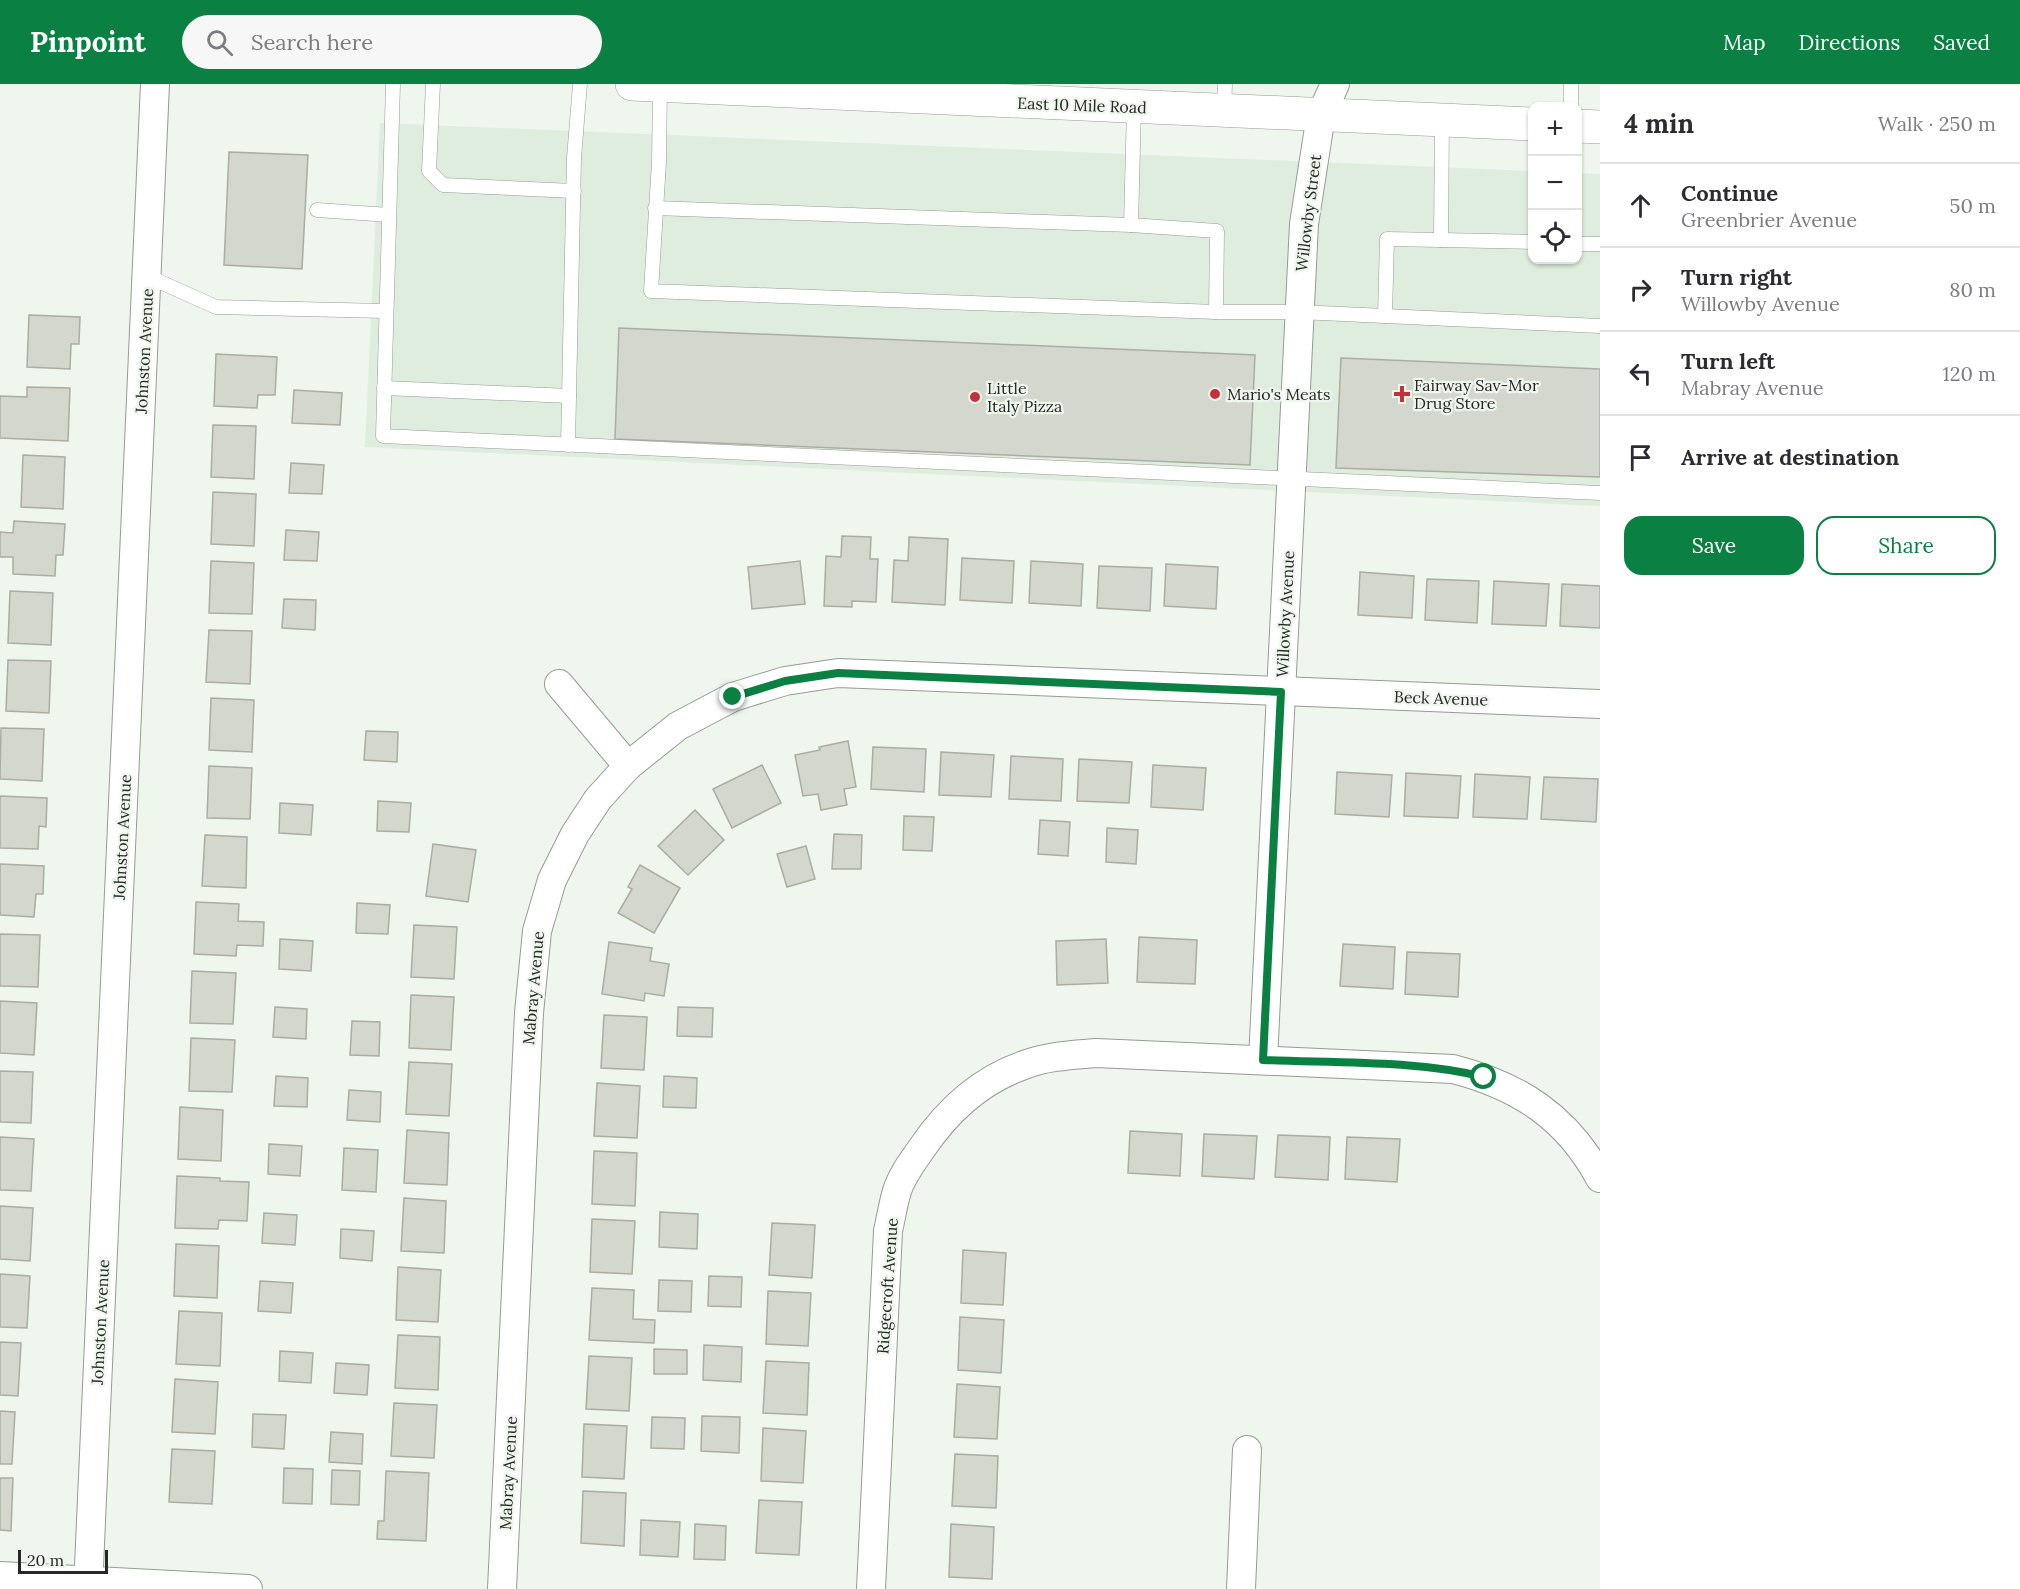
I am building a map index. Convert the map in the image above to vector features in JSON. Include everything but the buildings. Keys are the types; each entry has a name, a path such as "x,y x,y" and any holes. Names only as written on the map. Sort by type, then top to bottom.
{"main road":[{"name":"East 10 Mile Road","path":"646,85 986,92 1134,107 1225,97 1321,115 1528,124"},
{"path":"1582,126 1600,127"}],"street":[{"name":"Johnston Avenue","path":"88,1585 155,84"},
{"name":"Willowby Street","path":"1299,312 1304,224 1321,115 1335,84"},
{"name":"Willowby Avenue","path":"1263,1060 1299,312"},
{"name":"Mabray Avenue","path":"502,1589 529,1013 537,931 552,880 575,834 598,799 628,766 678,726 733,697 785,681 838,673 1281,692"},
{"path":"559,684 628,766"},
{"name":"Beck Avenue","path":"1281,692 1600,704"},
{"name":"Ridgecroft Avenue","path":"871,1589 888,1231 897,1189 931,1135 954,1108 982,1086 1024,1065 1063,1055 1096,1053 1453,1069 1484,1077 1516,1092 1563,1126 1581,1147 1600,1178"},
{"path":"1241,1589 1247,1450"},
{"path":"0,1576 88,1585 248,1589"}],"lane":[{"path":"393,84 383,436 1600,493"},
{"path":"434,84 429,171 442,185 574,190"},
{"path":"568,445 574,190 580,84"},
{"path":"1571,84 1571,102"},
{"path":"646,85 659,162 651,291 1216,312 1299,312 1600,326"},
{"path":"1131,225 1134,107"},
{"path":"1441,240 1442,120"},
{"path":"655,208 1131,225 1218,231 1216,312"},
{"path":"317,210 389,215"},
{"path":"1385,316 1387,239 1528,242"},
{"path":"1582,244 1600,244"},
{"path":"147,276 216,307 386,311"},
{"path":"384,388 569,396"}],"shaded area":[{"path":"380,123 1528,171 1528,264 1582,264 1582,173 1600,174 1600,506 365,447"}],"place":[{"name":"Mario's Meats","path":"1215,394"},
{"name":"Fairway Sav-Mor Drug Store","path":"1402,394"},
{"name":"Little Italy Pizza","path":"975,397"}],"route":[{"path":"733,697 785,681 838,673 1281,692 1263,1060 1420,1066 1453,1069 1484,1077"}]}
